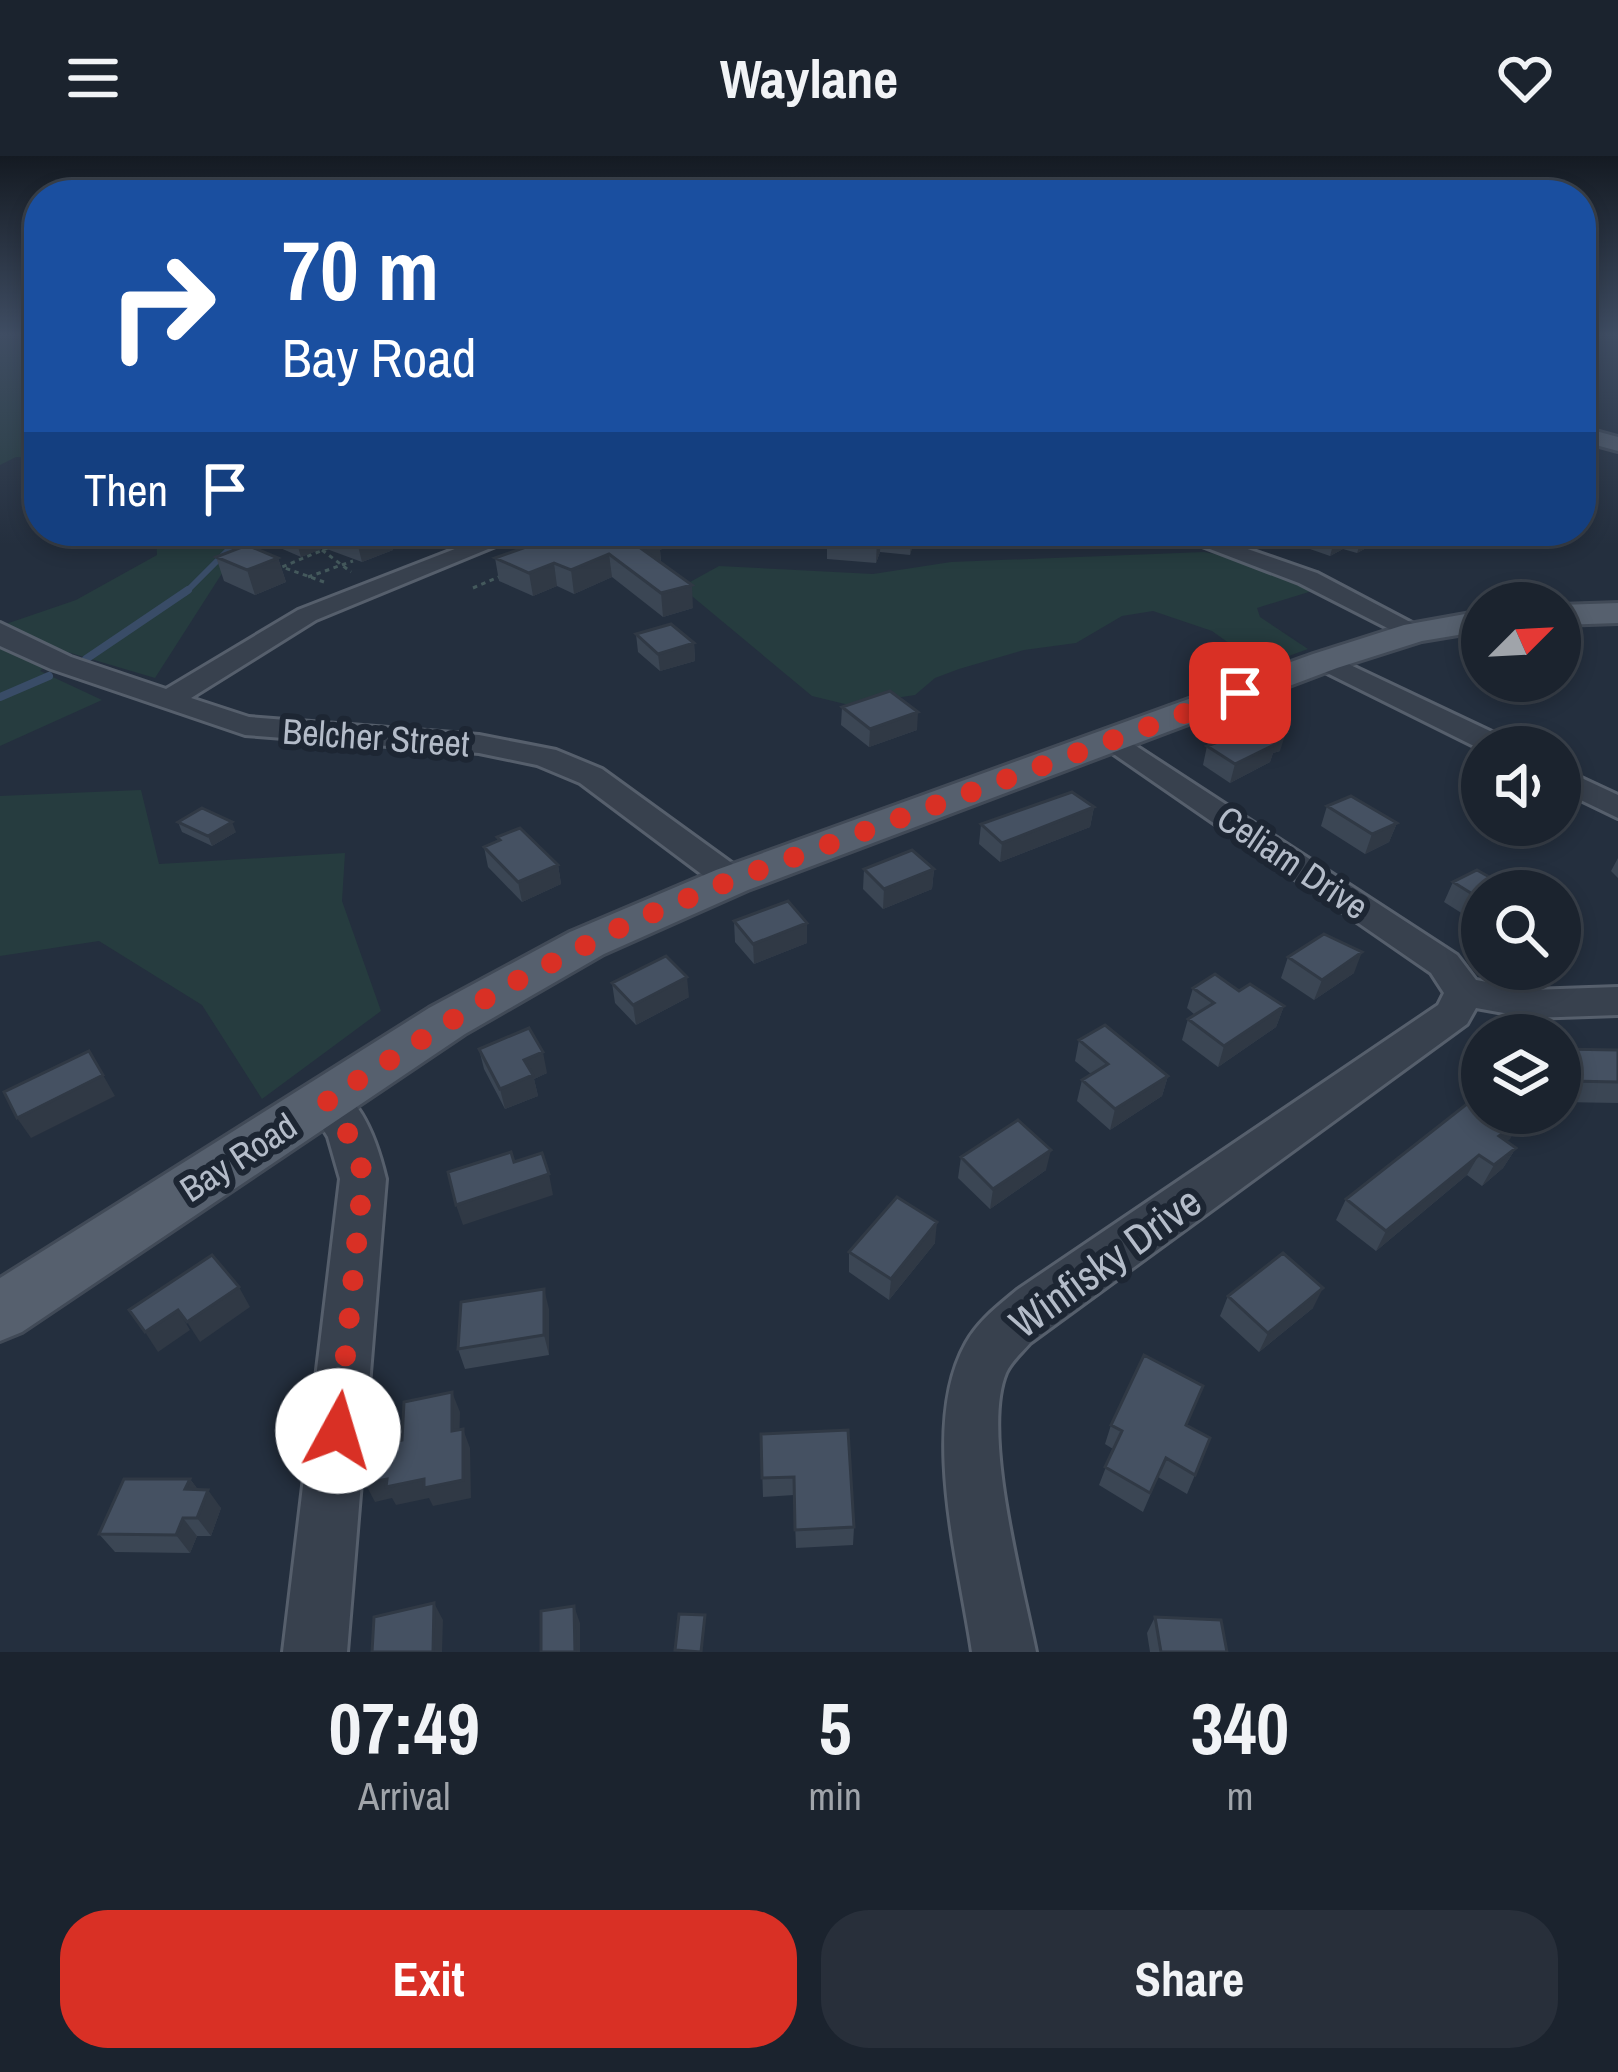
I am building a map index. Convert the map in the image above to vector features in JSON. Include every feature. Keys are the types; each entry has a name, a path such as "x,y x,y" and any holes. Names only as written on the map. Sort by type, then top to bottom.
{"main road":[{"path":"1581,614 1618,613"},
{"name":"Bay Road","path":"0,1312 499,990 631,922 732,880 1325,662 1416,632 1461,624"}],"street":[{"path":"168,700 307,614 482,546"},
{"path":"1217,546 1309,578 1416,632"},
{"name":"Belcher Street","path":"0,632 61,663 256,728 479,744 545,757 591,776 732,880"},
{"path":"1325,662 1461,728"},
{"name":"Celiam Drive","path":"1113,740 1444,964 1464,992"},
{"path":"1581,788 1618,808"},
{"path":"1464,992 1531,1004 1618,1001"},
{"name":"Winfisky Drive","path":"1004,1652 972,1419 979,1372 989,1353 1035,1306 1453,1013 1464,992"},
{"path":"315,1652 363,1179 358,1150 327,1100"}],"path":[{"path":"325,583 282,567 329,546"},
{"path":"319,549 359,575"},
{"path":"308,577 353,561"},
{"path":"473,588 510,572"}],"green space":[{"path":"0,406 24,406 24,458 0,465"},
{"path":"157,546 256,546 228,564 155,678 64,651 40,671 102,700 0,746 0,626 76,600 157,555"},
{"path":"1204,552 1236,558 1312,591 1257,608 1260,617 1308,649 1261,666 1212,631 1153,611 1122,616 1076,643 1024,650 959,669 935,678 915,695 849,705 812,696 681,587 719,566 873,574 951,562"},
{"path":"141,790 159,864 345,853 342,901 381,1011 262,1099 202,1005 99,941 0,956 0,796"}],"building":[{"path":"249,546 278,558 247,570 216,557"},
{"path":"529,546 649,546 642,549 692,585 661,593 609,554 571,570 554,563 529,573 495,558"},
{"path":"671,624 694,643 658,654 636,634"},
{"path":"890,691 918,712 870,729 842,707"},
{"path":"1262,718 1286,732 1268,739 1276,744 1235,764 1207,746 1234,736 1225,731"},
{"path":"1072,792 1094,807 1002,843 981,824"},
{"path":"1351,796 1397,823 1372,834 1327,806"},
{"path":"202,808 232,822 208,836 178,822"},
{"path":"520,828 558,865 518,882 484,847"},
{"path":"912,850 934,869 884,889 864,869"},
{"path":"788,901 807,923 753,944 734,921"},
{"path":"1324,934 1362,952 1322,980 1288,957"},
{"path":"666,956 687,977 633,1005 612,983"},
{"path":"1215,974 1239,991 1250,984 1284,1006 1224,1046 1188,1019 1214,1003 1193,988"},
{"path":"1105,1025 1168,1076 1115,1109 1082,1080 1108,1064 1079,1040"},
{"path":"529,1028 543,1052 524,1060 533,1075 500,1089 479,1049"},
{"path":"1581,1049 1618,1050 1618,1082 1581,1081"},
{"path":"89,1051 103,1075 17,1118 4,1092"},
{"path":"1461,1109 1461,1134 1502,1134 1516,1148 1494,1165 1479,1155 1386,1231 1346,1199"},
{"path":"1018,1120 1051,1150 993,1189 961,1157"},
{"path":"511,1152 514,1162 542,1153 549,1174 456,1205 448,1172"},
{"path":"897,1197 937,1222 891,1279 849,1252"},
{"path":"1283,1253 1323,1288 1268,1333 1228,1296"},
{"path":"212,1255 239,1287 187,1322 178,1310 145,1332 129,1310"},
{"path":"544,1289 544,1335 458,1349 461,1302"},
{"path":"1144,1355 1203,1386 1186,1425 1210,1438 1195,1475 1166,1458 1150,1493 1105,1467 1122,1431 1111,1425"},
{"path":"452,1392 452,1431 463,1429 463,1480 424,1488 424,1479 386,1487 387,1479 365,1483 366,1459 386,1455 387,1444 402,1440 404,1402"},
{"path":"848,1430 854,1527 795,1530 794,1477 762,1478 761,1434"},
{"path":"124,1479 190,1479 185,1489 208,1490 197,1518 183,1518 176,1535 99,1534"},
{"path":"434,1603 433,1652 372,1652 374,1617"},
{"path":"574,1606 575,1652 541,1652 541,1611"},
{"path":"679,1614 705,1615 701,1652 675,1650"},
{"path":"1155,1617 1221,1620 1227,1652 1161,1652"}],"waterway":[{"path":"188,590 232,546"},
{"path":"86,659 188,590"},
{"path":"185,593 188,590"},
{"path":"0,697 49,676"}],"route":[{"path":"338,1431 363,1179 358,1150 345,1122 327,1100 499,990 631,922 732,880 1240,693"}]}
